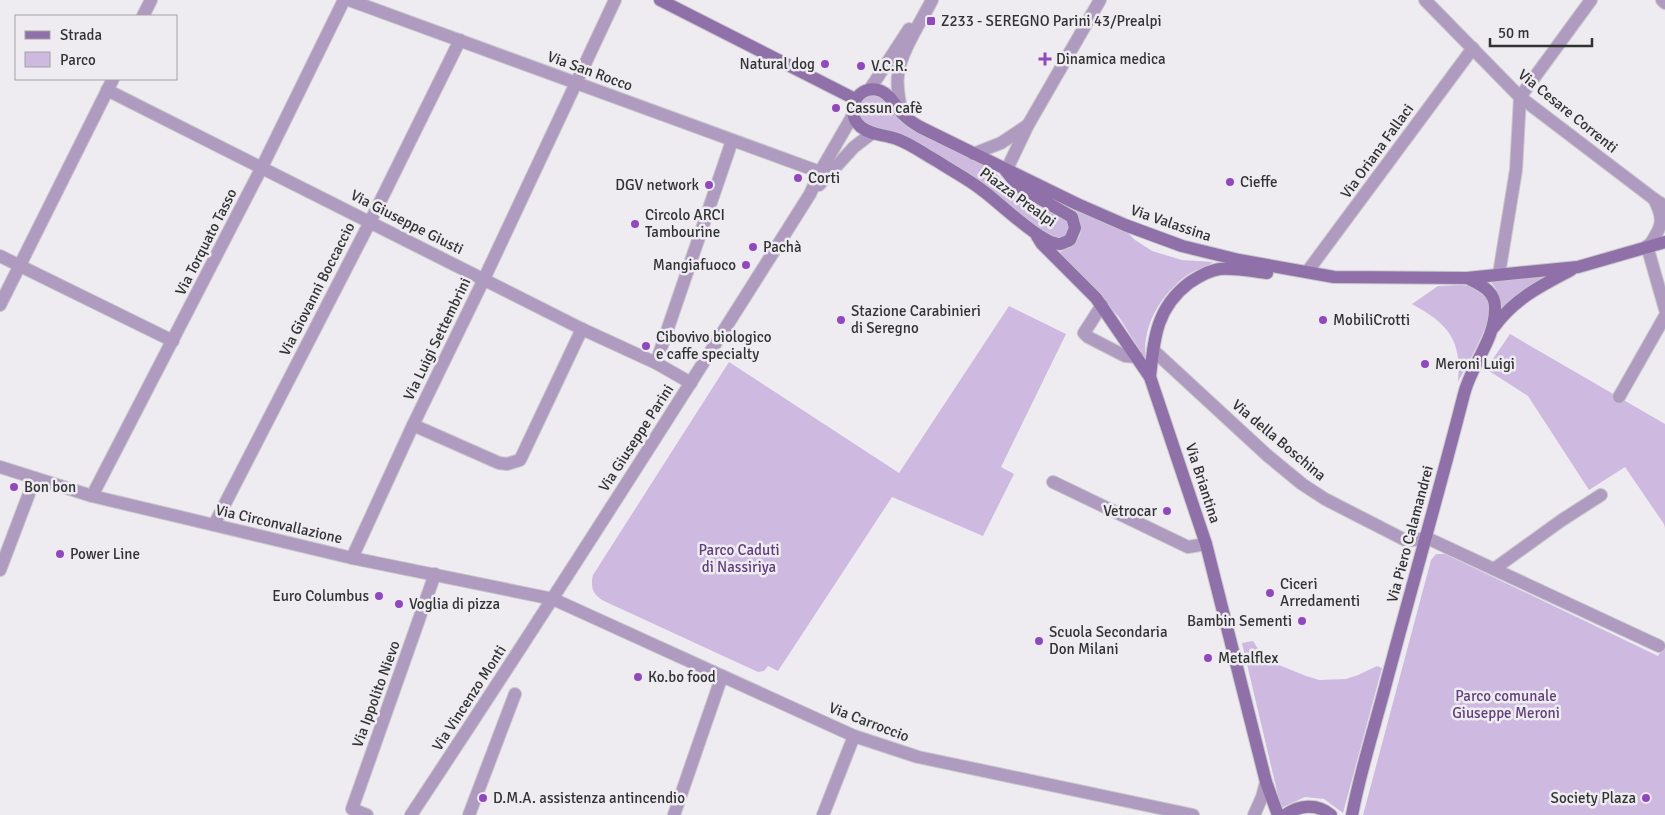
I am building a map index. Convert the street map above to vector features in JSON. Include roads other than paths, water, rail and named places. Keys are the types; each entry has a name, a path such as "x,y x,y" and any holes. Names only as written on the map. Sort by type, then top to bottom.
{"main road":[{"path":"660,0 855,99"},
{"path":"870,89 855,99 853,115 857,123 871,134"},
{"name":"Piazza Prealpi","path":"870,89 889,95 902,114 920,127 1006,170 1018,186 1067,213 1075,223 1074,234 1065,243 1053,242 1035,232 982,189 912,146 897,138 871,134"},
{"name":"Via Valassina","path":"1006,170 1117,222 1182,246 1239,260 1334,277"},
{"name":"Via Briantina","path":"1035,232 1042,244 1102,305 1150,377 1206,544 1266,782 1278,815"},
{"name":"Via Valassina","path":"1491,331 1502,316 1533,290 1578,267 1665,242"},
{"name":"Via Valassina","path":"1150,377 1155,334 1169,302 1184,287 1210,271 1229,270 1334,277 1467,278 1578,267"},
{"name":"Via Piero Calamandrei","path":"1352,815 1465,390 1491,331 1495,308 1493,296 1485,288 1467,278"},
{"path":"1284,815 1296,808 1310,806 1321,808 1331,815"}],"street":[{"path":"144,15 151,0"},
{"name":"Via Torquato Tasso","path":"92,496 262,167 344,0"},
{"name":"Via San Rocco","path":"349,0 820,172"},
{"name":"Via Luigi Settembrini","path":"352,558 413,425 616,0"},
{"path":"870,89 930,0"},
{"path":"902,114 897,89 898,74 904,56 930,0"},
{"path":"1006,170 1028,125 1100,0"},
{"name":"Via Cesare Correnti","path":"1425,0 1520,97 1660,202 1661,227 1648,246"},
{"path":"1499,274 1516,170 1520,97 1591,0"},
{"name":"Via Giovanni Boccaccio","path":"214,525 370,222 460,40"},
{"name":"Via Oriana Fallaci","path":"1307,272 1473,48"},
{"path":"0,305 110,84"},
{"name":"Via Giuseppe Giusti","path":"110,84 262,167 582,329 656,363 691,383"},
{"name":"Via Giuseppe Parini","path":"553,599 810,194 820,172 853,115"},
{"path":"973,154 1001,143 1028,125"},
{"name":"Via Giuseppe Parini","path":"810,194 854,147 871,134"},
{"path":"656,363 732,141"},
{"path":"1648,246 1665,309"},
{"path":"0,256 173,341"},
{"path":"1102,305 1084,333 1088,337 1125,356 1137,357"},
{"path":"1619,397 1665,316"},
{"path":"413,425 498,463 507,464 520,460 582,329"},
{"name":"Via della Boschina","path":"1153,350 1268,456 1302,484 1325,499 1407,541 1427,538"},
{"name":"Via Circonvallazione","path":"0,467 92,496 352,558 553,599"},
{"path":"0,570 36,478"},
{"path":"1052,482 1188,547 1206,544"},
{"path":"1494,569 1562,520 1601,495"},
{"path":"1427,538 1659,646"},
{"name":"Via Ippolito Nievo","path":"367,815 352,809 435,574"},
{"name":"Via Carroccio","path":"553,599 854,736 918,757 1193,815"},
{"name":"Via Vincenzo Monti","path":"411,815 553,599"},
{"path":"674,815 722,676"},
{"path":"469,815 515,694"},
{"path":"823,815 854,736"},
{"path":"1254,815 1266,782"}],"place":[{"name":"Z233 - SEREGNO Parini 43/Prealpi","path":"931,21"},
{"name":"Dinamica medica","path":"1045,59"},
{"name":"Natural dog","path":"825,64"},
{"name":"V.C.R.","path":"861,66"},
{"name":"Cassun cafè","path":"836,108"},
{"name":"Corti","path":"798,178"},
{"name":"Cieffe","path":"1230,182"},
{"name":"DGV network","path":"709,185"},
{"name":"Circolo ARCI Tambourine","path":"635,224"},
{"name":"Pachà","path":"753,247"},
{"name":"Mangiafuoco","path":"746,265"},
{"name":"Stazione Carabinieri di Seregno","path":"841,320"},
{"name":"MobiliCrotti","path":"1323,320"},
{"name":"Cibovivo biologico e caffe specialty","path":"646,346"},
{"name":"Meroni Luigi","path":"1425,364"},
{"name":"Bon bon","path":"14,487"},
{"name":"Vetrocar","path":"1167,511"},
{"name":"Power Line","path":"60,554"},
{"name":"Ciceri Arredamenti","path":"1270,593"},
{"name":"Euro Columbus","path":"379,596"},
{"name":"Voglia di pizza","path":"399,604"},
{"name":"Bambin Sementi","path":"1302,621"},
{"name":"Scuola Secondaria Don Milani","path":"1039,641"},
{"name":"Metalflex","path":"1208,658"},
{"name":"Ko.bo food","path":"638,677"},
{"name":"D.M.A. assistenza antincendio","path":"483,798"},
{"name":"Society Plaza","path":"1646,798"}],"park label":[{"name":"Parco Caduti di Nassiriya","path":"739,558"},
{"name":"Parco comunale Giuseppe Meroni","path":"1506,704"}]}
